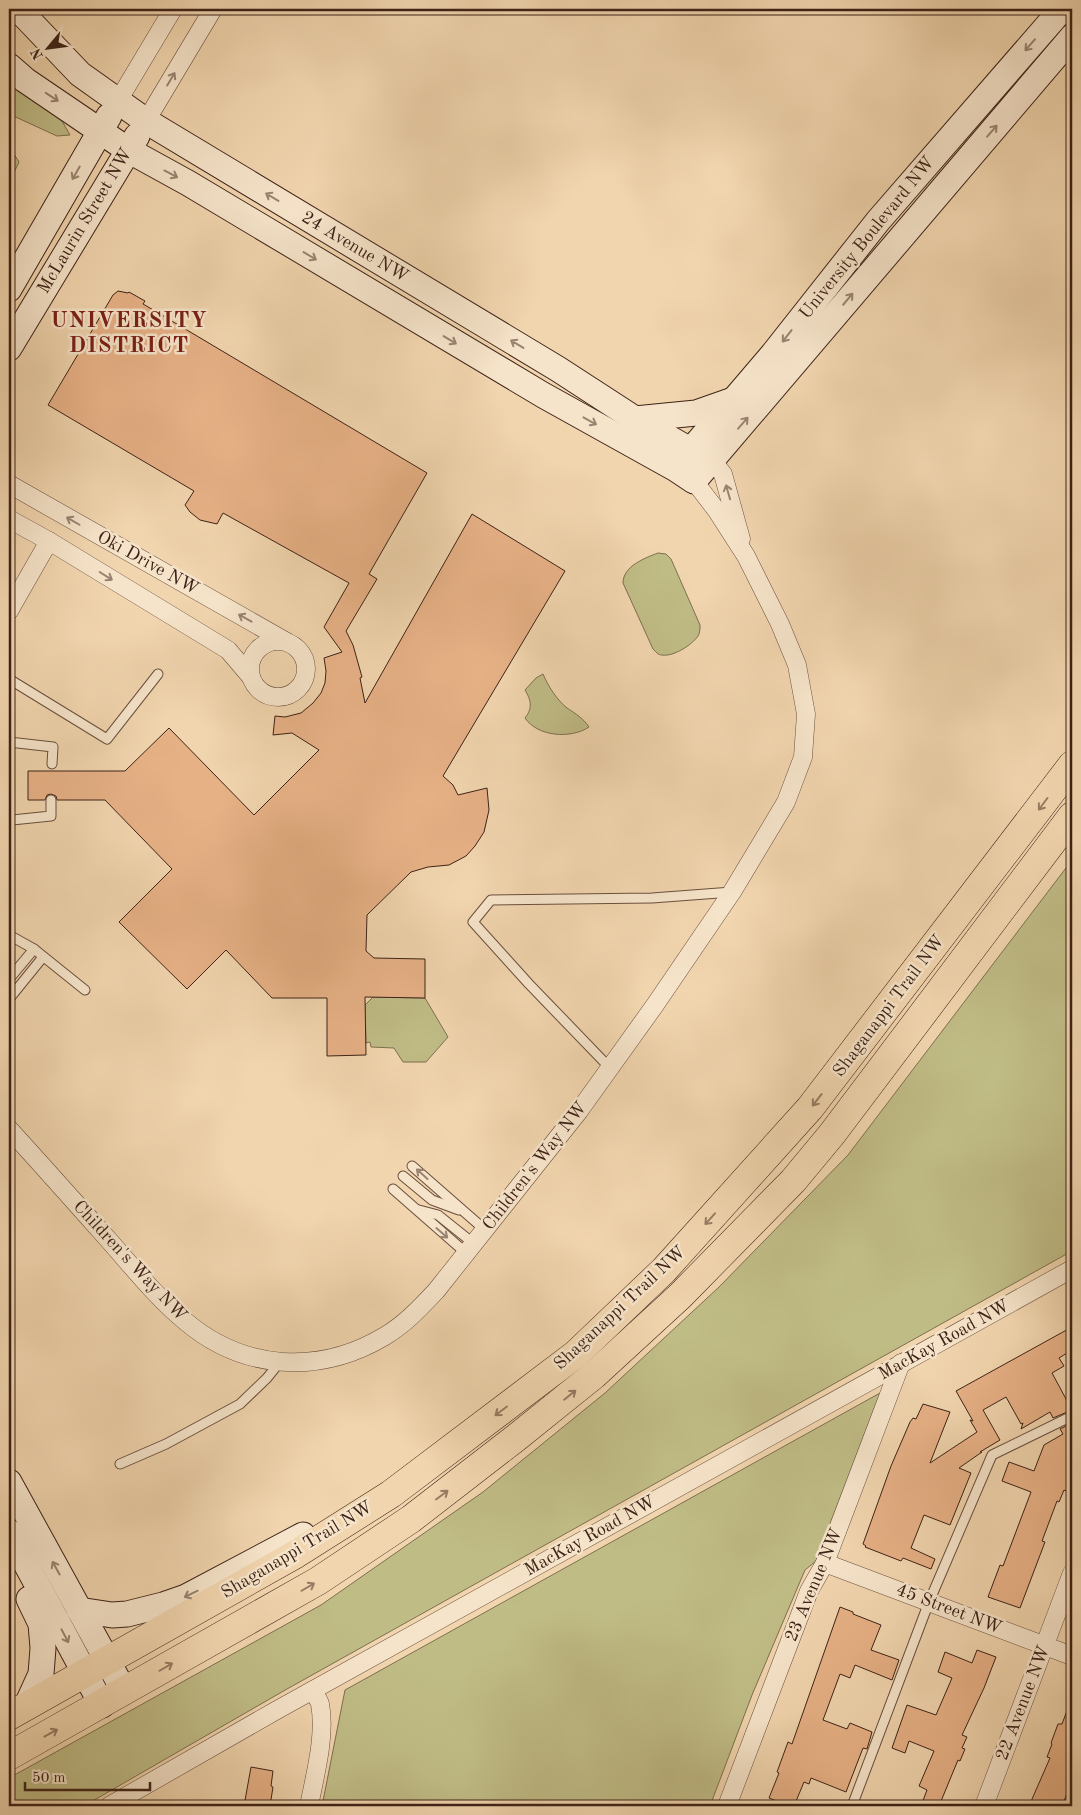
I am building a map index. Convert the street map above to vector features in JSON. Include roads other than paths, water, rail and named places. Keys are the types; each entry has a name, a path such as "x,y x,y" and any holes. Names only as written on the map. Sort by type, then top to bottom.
{"main road":[{"name":"Shaganappi Trail NW","path":"17,1711 296,1554 390,1494 576,1354 664,1270 810,1108 1072,765"},
{"name":"Shaganappi Trail NW","path":"9,1756 318,1581 410,1519 517,1438 594,1375 673,1303 793,1181 827,1140 1072,816"}],"street":[{"name":"24 Avenue NW","path":"18,9 80,74 146,121 558,369 635,419 693,465"},
{"path":"118,101 173,9"},
{"path":"146,121 213,9"},
{"name":"University Boulevard NW","path":"693,465 736,399 878,221 1062,9"},
{"name":"University Boulevard NW","path":"693,465 1072,37"},
{"name":"24 Avenue NW","path":"9,66 26,80 128,150 188,183 543,395 693,465"},
{"name":"McLaurin Street NW","path":"9,289 118,101"},
{"name":"McLaurin Street NW","path":"9,348 146,121"},
{"path":"635,419 696,414 736,399"},
{"name":"Children's Way NW","path":"9,1129 160,1299 186,1323 216,1342 244,1355 278,1363 306,1363 362,1348 386,1335 411,1317 436,1291 610,1068 732,892 786,802 803,757 806,714 797,665 780,624 746,556 718,511 693,465"},
{"name":"Children's Way NW","path":"693,465 723,474 746,556"},
{"name":"Oki Drive NW","path":"9,484 287,642"},
{"name":"Oki Drive NW","path":"9,518 228,650 252,677"},
{"path":"9,611 49,541"},
{"path":"278,640 296,646 305,662 306,672 304,681 290,694 272,696 263,692 256,686 252,677 250,668 256,652 269,642 278,640"},
{"name":"MacKay Road NW","path":"109,1806 313,1690 1072,1269"},
{"name":"23 Avenue NW","path":"727,1806 810,1592 825,1563 901,1363"},
{"path":"9,1482 79,1610 96,1667"},
{"path":"79,1610 112,1615 127,1614 186,1597 360,1506 390,1494"},
{"path":"9,1532 96,1667 113,1698"},
{"path":"9,1559 41,1624 43,1648 41,1674 17,1711"},
{"name":"45 Street NW","path":"825,1563 1072,1656"},
{"name":"22 Avenue NW","path":"984,1806 1072,1573"},
{"path":"309,1806 319,1753 321,1724 320,1703 313,1690"}],"lane":[{"path":"9,679 107,739 158,674"},
{"path":"9,742 53,747 52,764"},
{"path":"9,818 12,820 51,816 52,800"},
{"path":"610,1068 529,984 474,922 491,900 652,898 732,892"},
{"path":"9,935 34,949 84,990"},
{"path":"9,980 34,949"},
{"path":"9,999 43,957"},
{"path":"412,1166 464,1212 474,1242"},
{"path":"403,1176 432,1200 464,1212"},
{"path":"393,1189 416,1210 438,1215 474,1242"},
{"path":"120,1464 166,1444 240,1404 267,1378 278,1363"},
{"path":"852,1806 929,1602 992,1455 1072,1416"}],"district":[{"name":"UNIVERSITY DISTRICT","path":"129,334"}]}
